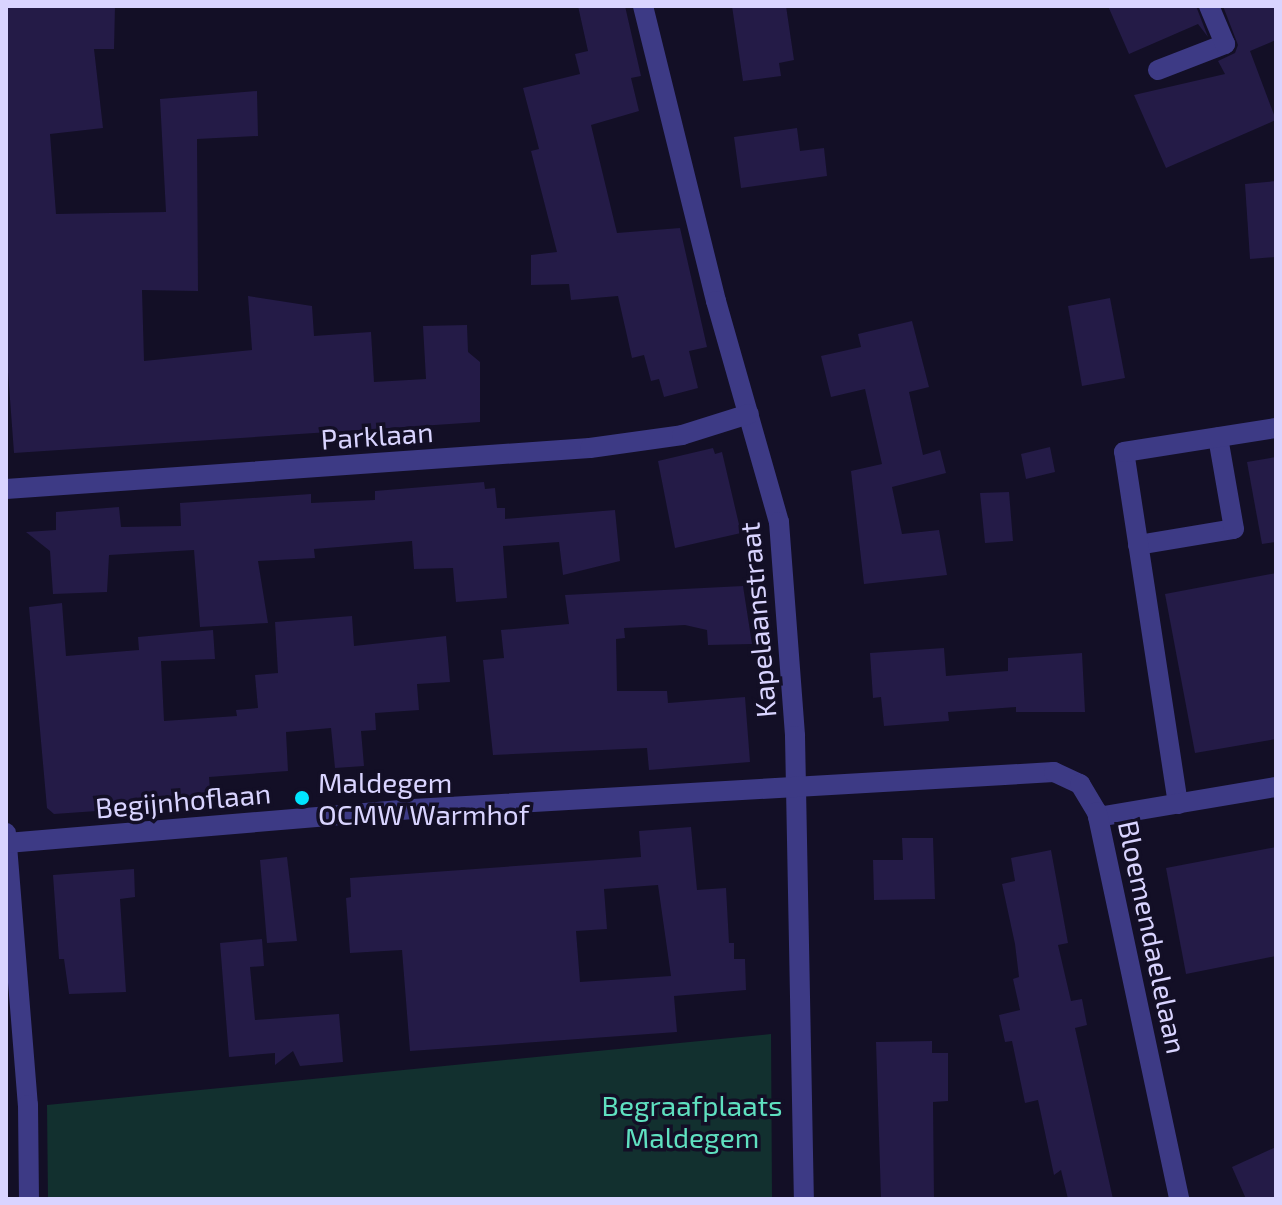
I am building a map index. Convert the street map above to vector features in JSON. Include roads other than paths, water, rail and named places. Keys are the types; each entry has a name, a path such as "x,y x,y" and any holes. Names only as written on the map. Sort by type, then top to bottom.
{"street":[{"name":"Kapelaanstraat","path":"643,6 779,522 795,787 804,1199"},
{"path":"1158,70 1225,44 1209,6"},
{"name":"Parklaan","path":"6,489 590,448 682,435 749,414"},
{"path":"1178,804 1124,452 1276,428"},
{"path":"1138,545 1234,529 1218,437"},
{"name":"Bloemendaelelaan","path":"795,787 1054,772 1080,784 1098,817 1179,1199"},
{"name":"Begijnhoflaan","path":"7,843 413,809 795,787"},
{"path":"1098,817 1276,787"},
{"path":"6,833 28,1105 29,1199"}],"place":[{"name":"Maldegem OCMW Warmhof","path":"302,798"}],"park label":[{"name":"Begraafplaats Maldegem","path":"692,1121"}]}
